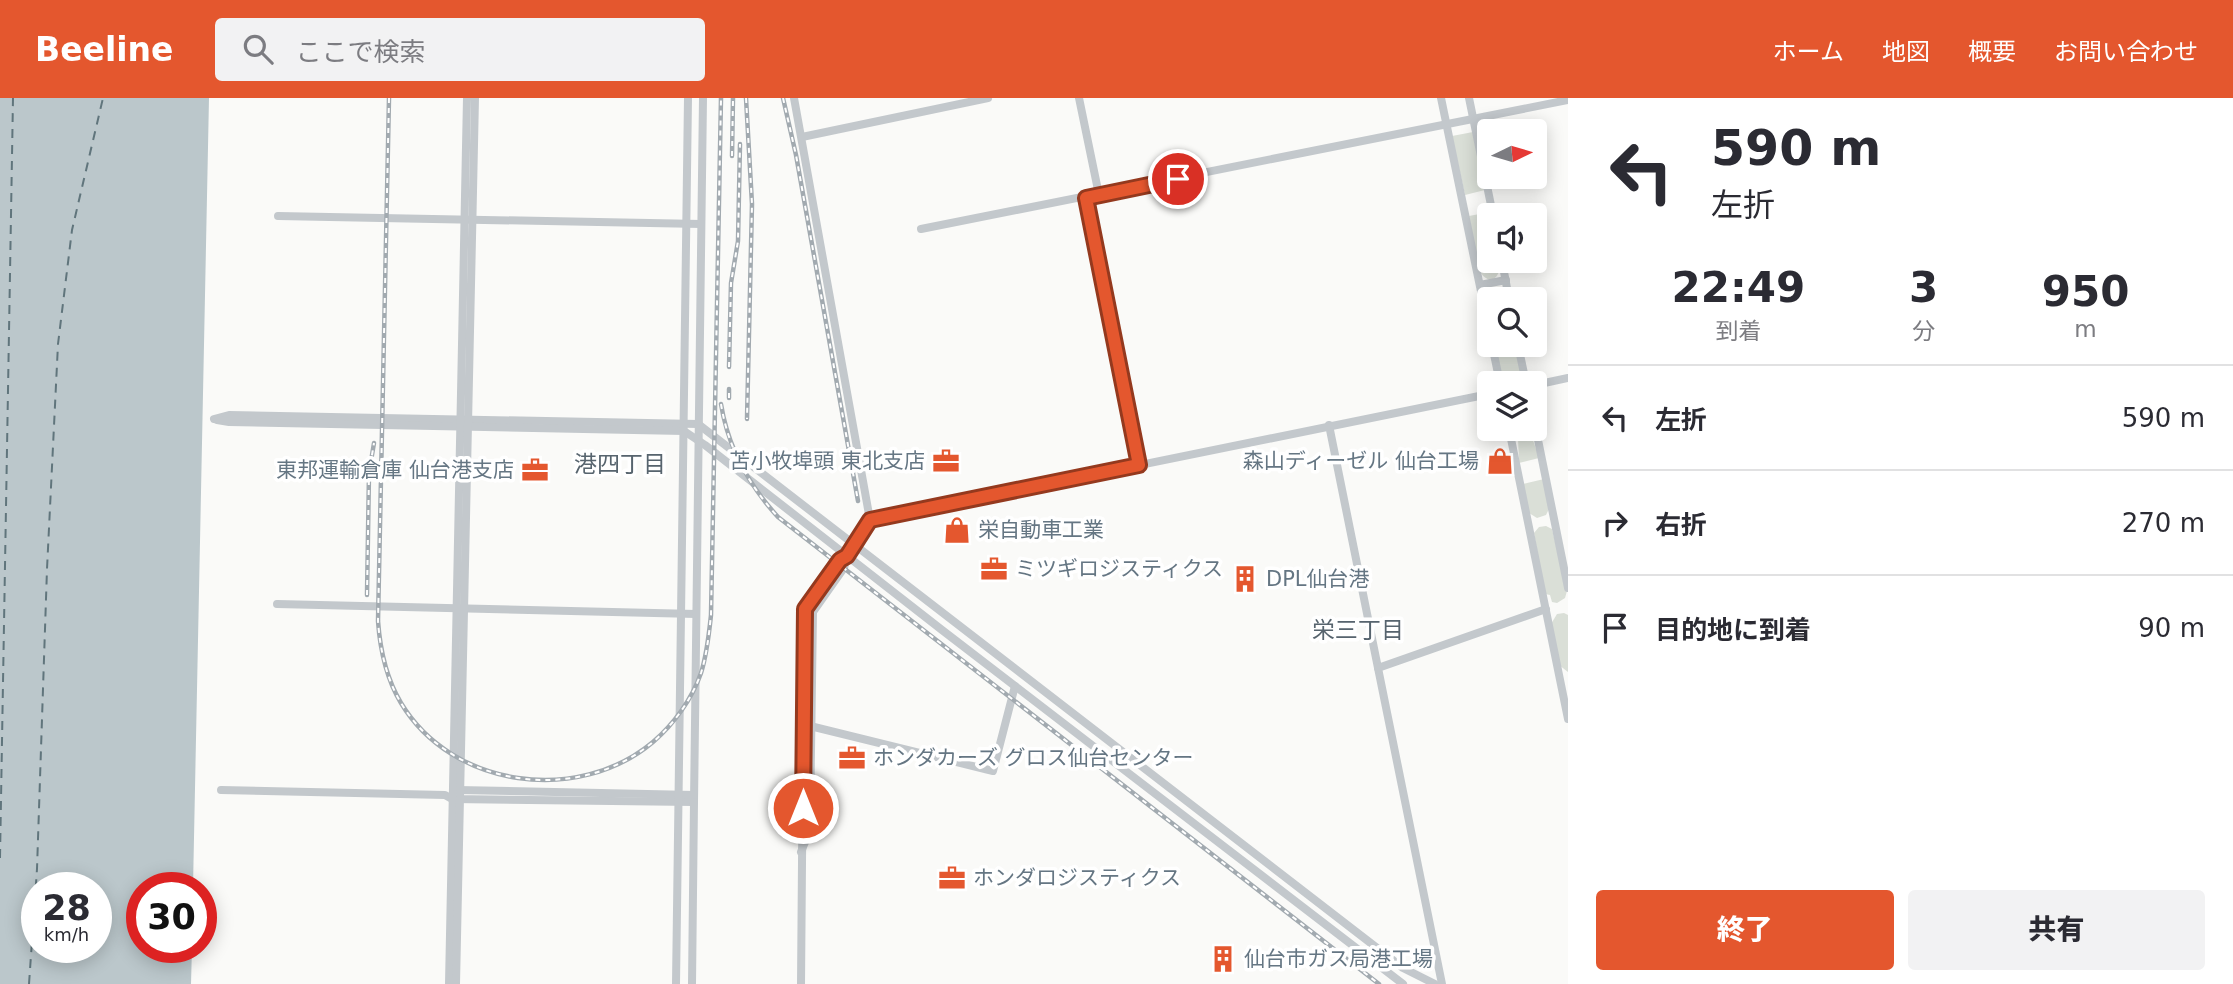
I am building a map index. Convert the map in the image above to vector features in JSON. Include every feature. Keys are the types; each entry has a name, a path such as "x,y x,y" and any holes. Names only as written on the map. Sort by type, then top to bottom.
{"street":[{"path":"449,984 465,422 467,98"},
{"path":"468,219 475,98"},
{"path":"676,984 688,98"},
{"path":"692,984 703,98"},
{"path":"794,98 870,520"},
{"path":"802,136 984,98"},
{"path":"1079,98 1099,195"},
{"path":"1441,98 1480,285 1506,280"},
{"path":"1469,98 1491,203"},
{"path":"921,229 1568,100"},
{"path":"1086,198 1139,465"},
{"path":"278,216 701,224"},
{"path":"1505,273 1507,287"},
{"path":"1547,382 1568,378"},
{"path":"801,984 801,852 813,612 844,568 854,543 870,520 1477,396"},
{"path":"465,422 229,422 214,419 229,415 684,427 698,424 1403,968 1435,984"},
{"path":"1329,425 1442,984"},
{"path":"684,427 847,556 1403,984"},
{"path":"1514,441 1568,719"},
{"path":"1538,441 1568,589"},
{"path":"277,604 696,614"},
{"path":"1378,668 1546,609"},
{"path":"807,725 993,771 1015,686"},
{"path":"1152,790 1160,780"},
{"path":"221,790 694,799"},
{"path":"454,794 456,984"}],"shaded area":[{"path":"0,98 209,98 193,872 126,872 126,963 192,963 191,984 0,984"},
{"path":"1473,132 1477,151 1477,189 1485,190 1465,195 1452,136"},
{"path":"1477,214 1477,257 1469,216"},
{"path":"1481,273 1498,273 1492,280"},
{"path":"1497,357 1519,357 1522,371 1500,371"},
{"path":"1518,441 1533,441 1539,458 1519,463"},
{"path":"1544,479 1549,509 1546,515 1537,518 1529,513 1523,484"},
{"path":"1539,527 1552,529 1567,591 1565,598 1557,603 1552,602 1550,595 1545,594 1534,533"},
{"path":"1557,614 1568,615 1568,672 1559,665 1551,624"}],"ferry route":[{"path":"0,858 13,98"},
{"path":"29,984 37,869 58,344 72,230 103,98"}],"railway":[{"path":"389,98 378,621 385,663 391,684 401,703 423,732 451,754 483,769 518,778 554,780 589,774 623,762 653,742 682,710 693,692 703,666 711,615 721,98"},
{"path":"732,156 733,98"},
{"path":"746,98 752,204 747,419"},
{"path":"783,98 796,155 858,501"},
{"path":"729,367 731,283 738,241 740,144"},
{"path":"729,389 729,398"},
{"path":"721,404 729,436 741,465 757,492 778,517 1379,984"},
{"path":"367,595 369,473 374,443"}],"place":[{"name":"苫小牧埠頭 東北支店","path":"946,461"},
{"name":"森山ディーゼル 仙台工場","path":"1500,461"},
{"name":"東邦運輸倉庫 仙台港支店","path":"535,470"},
{"name":"栄自動車工業","path":"957,530"},
{"name":"ミツギロジスティクス","path":"994,569"},
{"name":"DPL仙台港","path":"1245,579"},
{"name":"ホンダカーズ グロス仙台センター","path":"852,758"},
{"name":"ホンダロジスティクス","path":"952,878"},
{"name":"仙台市ガス局港工場","path":"1223,959"}],"district":[{"name":"港四丁目","path":"620,464"},
{"name":"栄三丁目","path":"1358,630"}],"route":[{"path":"803,808 805,609 840,560 847,556 870,520 1139,465 1086,198 1178,179"}]}
